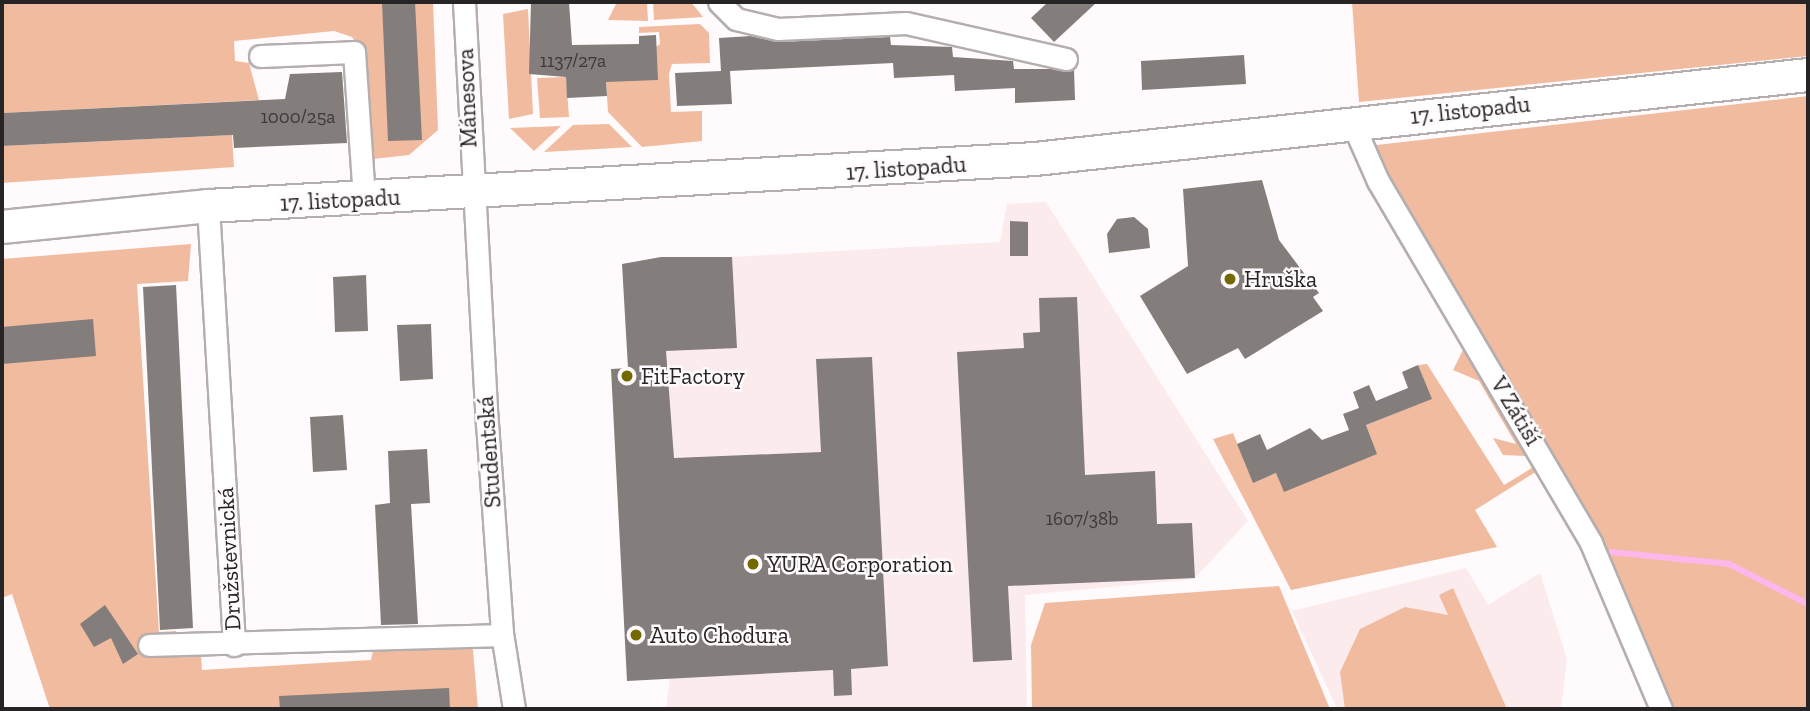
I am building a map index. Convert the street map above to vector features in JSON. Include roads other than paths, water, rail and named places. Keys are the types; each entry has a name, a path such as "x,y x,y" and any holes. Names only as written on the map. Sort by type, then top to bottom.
{"street":[{"name":"Mánesova","path":"464,2 471,194"},
{"path":"719,2 736,19 778,29 906,23 1066,59"},
{"path":"261,56 354,52 364,198"},
{"name":"17. listopadu","path":"2,227 208,206 471,194 1035,159 1352,122 1808,75"},
{"name":"V Zátiší","path":"1352,122 1396,212 1591,543 1661,709"},
{"name":"Studentská","path":"471,194 502,635 514,709"},
{"name":"Družstevnická","path":"208,206 234,645 502,635"},
{"path":"149,645 234,645"}],"waterway":[{"path":"1611,552 1729,564 1808,604"}],"place":[{"name":"Hruška","path":"1230,279"},
{"name":"FitFactory","path":"627,376"},
{"name":"YURA Corporation","path":"753,564"},
{"name":"Auto Chodura","path":"636,635"}]}
